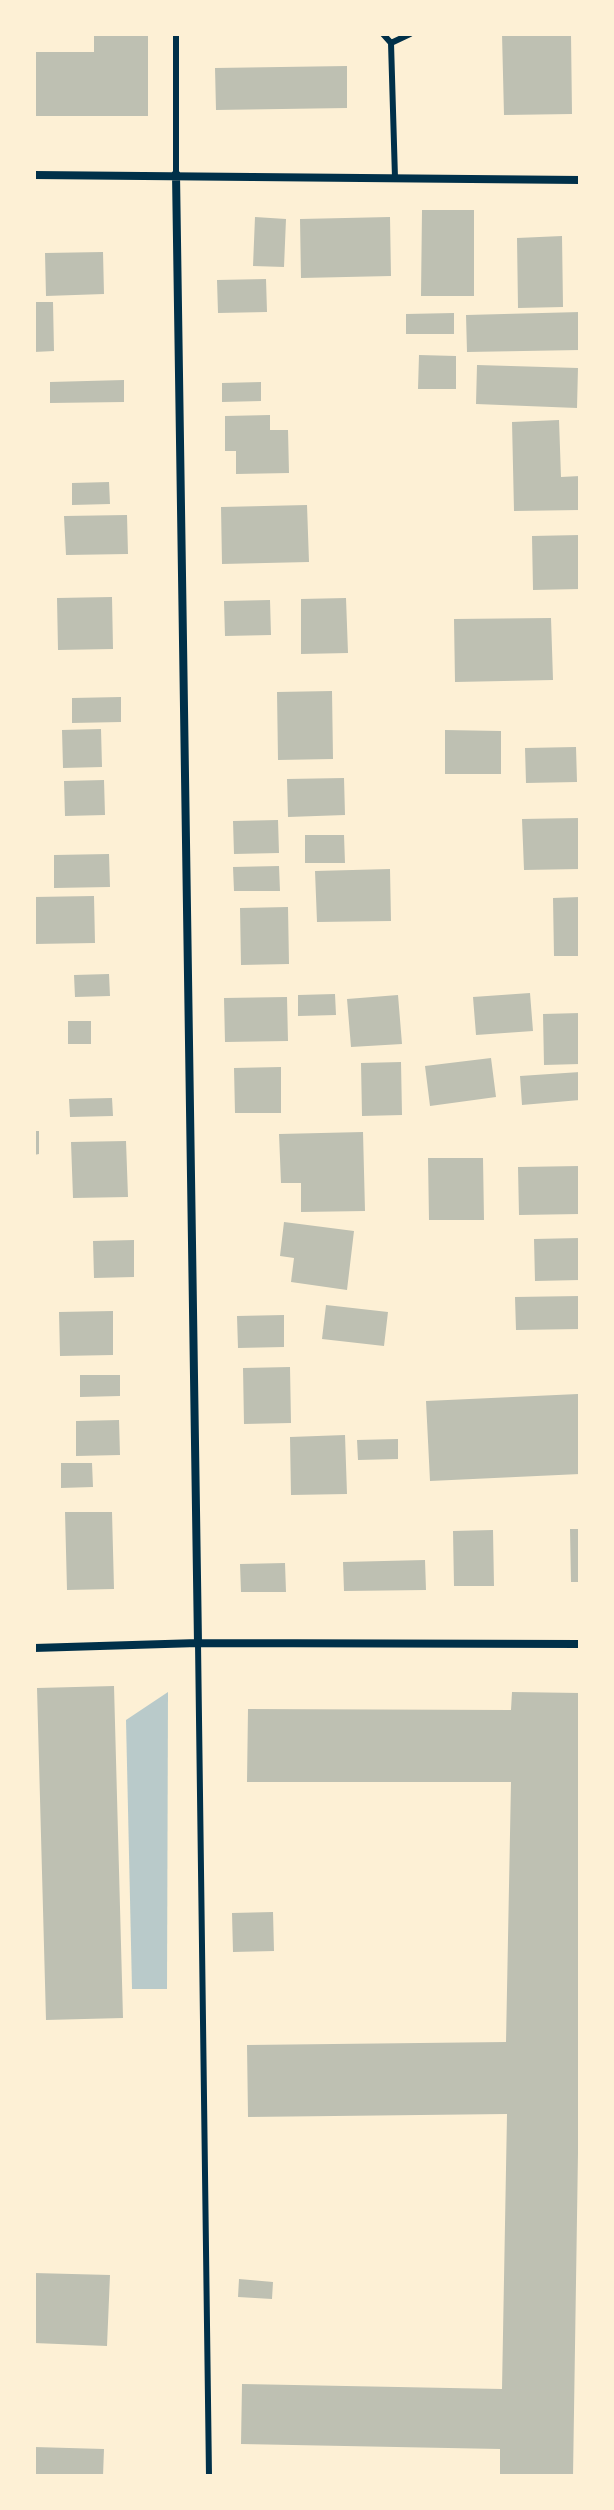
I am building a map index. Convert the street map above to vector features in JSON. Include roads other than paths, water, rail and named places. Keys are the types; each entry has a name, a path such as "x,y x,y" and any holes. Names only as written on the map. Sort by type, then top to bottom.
{"street":[{"path":"176,174 198,1643"},
{"path":"34,175 580,180"},
{"path":"34,1648 198,1643 580,1644"}],"lane":[{"path":"176,34 176,174"},
{"path":"383,34 391,43 395,178"},
{"path":"391,43 410,34"},
{"path":"198,1643 209,2476"}]}
